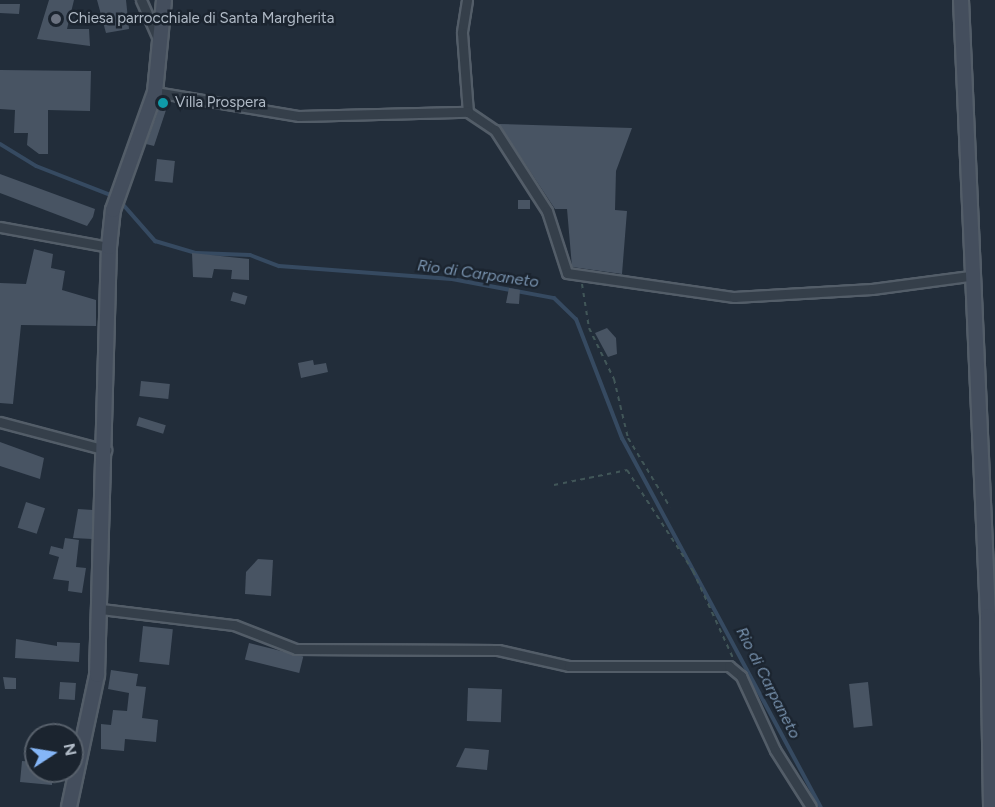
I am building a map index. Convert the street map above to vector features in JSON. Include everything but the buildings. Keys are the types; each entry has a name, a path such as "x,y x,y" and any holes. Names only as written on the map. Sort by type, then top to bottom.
{"main road":[{"path":"69,807 97,675 106,450 109,248 113,210 155,92 164,0"},
{"path":"961,0 970,276 988,616 991,807"}],"street":[{"path":"141,0 161,46"},
{"path":"466,0 462,33 468,112"},
{"path":"155,92 299,116 468,112 495,130 547,211 561,264 582,278 734,297 872,289 970,276"},
{"path":"0,227 109,248"},
{"path":"0,422 106,450"},
{"path":"101,609 234,625 296,649 498,650 569,666 729,666 741,676 775,750 811,807"}],"path":[{"path":"582,278 589,328 614,379 628,438 670,507"},
{"path":"554,485 627,470 693,571 728,643 733,658 729,666"}],"waterway":[{"name":"Rio di Carpaneto","path":"0,144 36,166 113,196"},
{"name":"Rio di Carpaneto","path":"119,200 155,241 196,253 250,255 279,266 452,279 554,298 576,319 622,438 821,807"}],"place":[{"name":"Chiesa parrocchiale di Santa Margherita","path":"56,19"},
{"name":"Villa Prospera","path":"163,103"}]}
